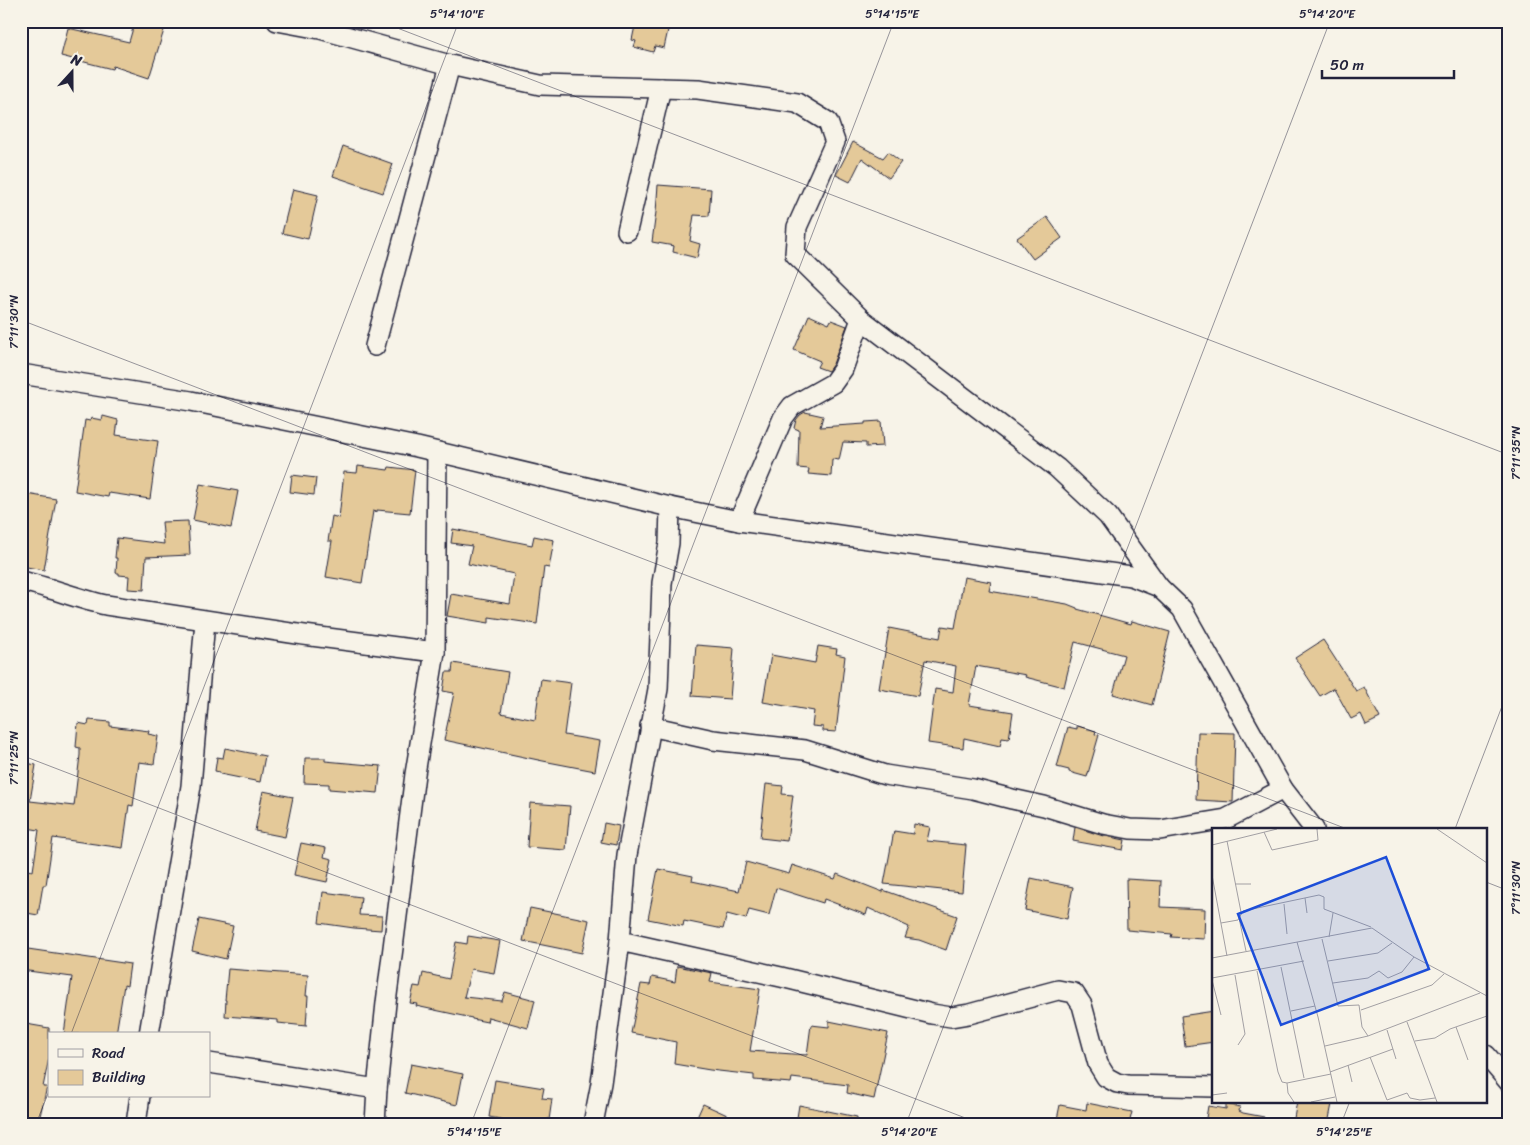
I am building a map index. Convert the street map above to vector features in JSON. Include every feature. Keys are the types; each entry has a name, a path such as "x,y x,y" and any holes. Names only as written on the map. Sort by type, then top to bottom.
{"street":[{"path":"277,21 320,30 450,65 540,85 698,90 797,103 828,122 835,142 797,227 795,254 861,319 1057,468 1108,516 1159,587 1182,609 1283,789 1313,828"},
{"path":"375,346 450,65"},
{"path":"627,231 661,88"},
{"path":"740,521 783,418 792,406 834,383 843,369 861,319"},
{"path":"21,374 191,401 437,452 670,507 740,521 1131,576 1159,587"},
{"path":"375,1124 386,1004 415,774 435,652 437,452"},
{"path":"593,1124 601,1083 620,940 628,855 658,689 662,583 670,543 670,507"},
{"path":"21,581 90,602 205,621 435,652"},
{"path":"149,1032 191,786 205,621"},
{"path":"650,726 713,740 805,750 885,775 973,789 1044,806 1103,824 1130,829 1160,830 1226,819 1283,789"},
{"path":"620,940 951,1017 1058,990 1074,993 1082,1005 1098,1064 1106,1077 1117,1083 1128,1085 1212,1087"},
{"path":"1488,1057 1509,1082"},
{"path":"210,1063 377,1089"},
{"path":"136,1124 140,1098"}],"building":[{"path":"135,21 148,21 165,27 149,78 113,66 112,69 61,56 68,28 129,42"},
{"path":"636,21 670,21 664,48 655,46 653,52 634,47 636,41 632,40"},
{"path":"853,142 883,158 888,152 901,162 889,178 862,158 850,182 836,175"},
{"path":"343,146 393,164 383,193 333,176"},
{"path":"658,185 711,189 709,216 694,215 690,241 700,244 697,258 673,252 674,246 652,242"},
{"path":"293,189 318,195 308,239 282,233"},
{"path":"1047,217 1062,238 1033,259 1017,238"},
{"path":"809,315 829,324 831,320 847,326 833,364 828,371 817,367 820,361 794,350"},
{"path":"805,412 823,416 820,427 881,421 883,446 866,447 866,443 843,442 839,460 832,459 831,476 808,474 809,469 798,468 799,430 794,428 796,420"},
{"path":"103,416 118,420 116,435 158,441 150,499 109,493 108,497 75,491 85,420 90,421 91,418 102,420"},
{"path":"358,466 388,470 389,467 415,470 410,513 373,511 362,583 326,577 332,541 328,541 332,516 339,518 344,472 357,473"},
{"path":"292,475 316,478 314,495 290,492"},
{"path":"200,484 238,491 231,528 193,520"},
{"path":"21,493 56,499 44,570 21,566"},
{"path":"188,521 190,555 146,557 144,590 128,589 129,576 116,573 117,538 164,544 162,522"},
{"path":"453,529 532,545 534,536 554,540 549,568 544,567 537,624 489,617 489,623 447,616 451,594 510,604 514,574 468,564 472,546 451,543"},
{"path":"964,577 991,582 989,591 1067,604 1077,609 1131,624 1132,621 1170,632 1152,705 1113,694 1124,655 1075,642 1064,687 1025,677 1026,675 976,666 969,705 1013,712 1009,739 1002,738 1000,746 964,738 963,748 928,743 935,689 953,692 956,666 925,660 918,696 879,689 889,628 940,638 942,626 955,628"},
{"path":"1323,640 1356,691 1364,687 1380,718 1366,725 1361,714 1351,719 1334,688 1320,696 1295,658"},
{"path":"696,645 734,648 730,699 692,696"},
{"path":"818,646 837,649 836,654 845,656 836,732 823,731 823,727 812,726 814,711 763,702 771,655 815,663"},
{"path":"453,663 508,672 501,713 535,720 541,679 571,683 564,735 600,741 595,771 444,740 454,693 443,691 446,672 452,672"},
{"path":"89,720 110,722 110,726 149,731 148,734 158,736 154,764 139,762 133,806 129,805 123,848 53,838 46,885 43,885 38,915 21,912 21,869 33,871 39,830 21,827 21,762 36,765 30,801 74,806 80,755 80,748 76,747 78,723 88,725"},
{"path":"1077,726 1096,731 1095,734 1099,735 1087,777 1057,767 1068,727 1077,729"},
{"path":"1198,732 1235,733 1233,802 1196,800"},
{"path":"225,748 265,756 260,782 220,774 220,772 215,771 217,757 223,758"},
{"path":"305,758 325,758 325,761 381,766 378,793 329,789 329,784 304,783"},
{"path":"766,784 783,786 782,794 793,795 787,841 760,838"},
{"path":"263,791 293,797 285,837 255,831"},
{"path":"530,803 570,806 566,850 527,847"},
{"path":"604,823 619,826 616,845 601,842"},
{"path":"914,824 930,827 927,841 966,845 962,892 884,884 894,831 913,834"},
{"path":"1075,827 1125,840 1123,850 1073,841"},
{"path":"301,843 326,848 324,857 332,859 327,882 294,875"},
{"path":"746,862 789,874 792,865 835,879 837,874 883,892 883,890 957,916 946,950 919,940 905,938 909,927 868,908 866,915 824,899 823,903 776,888 769,915 749,910 746,919 727,914 723,929 684,921 683,926 648,919 658,869 693,876 692,881 739,891"},
{"path":"1031,878 1073,887 1067,919 1025,910"},
{"path":"1126,879 1161,881 1160,907 1205,909 1204,939 1171,937 1172,934 1127,930"},
{"path":"323,892 361,897 359,915 382,916 381,930 319,923"},
{"path":"530,908 589,920 582,953 523,941"},
{"path":"199,919 233,926 226,959 192,951"},
{"path":"468,936 500,941 494,973 471,969 464,997 502,1001 505,992 535,1000 528,1028 488,1017 487,1022 472,1019 410,1003 414,986 420,987 423,973 449,979 456,942 467,944"},
{"path":"21,948 130,964 127,986 124,985 116,1032 64,1032 72,977 21,970"},
{"path":"677,966 712,973 710,982 760,989 750,1051 807,1055 811,1025 829,1027 829,1021 888,1033 874,1099 847,1093 848,1085 792,1078 791,1083 754,1080 754,1075 674,1064 676,1042 631,1033 641,984 650,985 652,977 675,982"},
{"path":"228,969 308,975 306,1026 278,1023 278,1020 225,1016"},
{"path":"1212,1011 1212,1042 1185,1046 1181,1016"},
{"path":"26,1024 49,1028 48,1063 43,1087 47,1087 38,1124 21,1124 21,1046"},
{"path":"411,1064 463,1074 457,1105 405,1093"},
{"path":"495,1080 544,1088 542,1098 552,1099 549,1120 547,1119 546,1124 528,1124 489,1117"},
{"path":"1297,1102 1332,1104 1328,1124 1293,1124"},
{"path":"1087,1103 1132,1112 1129,1124 1056,1124 1060,1105 1086,1110"},
{"path":"703,1104 747,1124 694,1124"},
{"path":"1226,1104 1240,1107 1239,1111 1243,1113 1264,1117 1263,1122 1267,1124 1205,1124 1208,1106 1226,1109"},
{"path":"799,1105 857,1117 857,1124 796,1124"}]}
